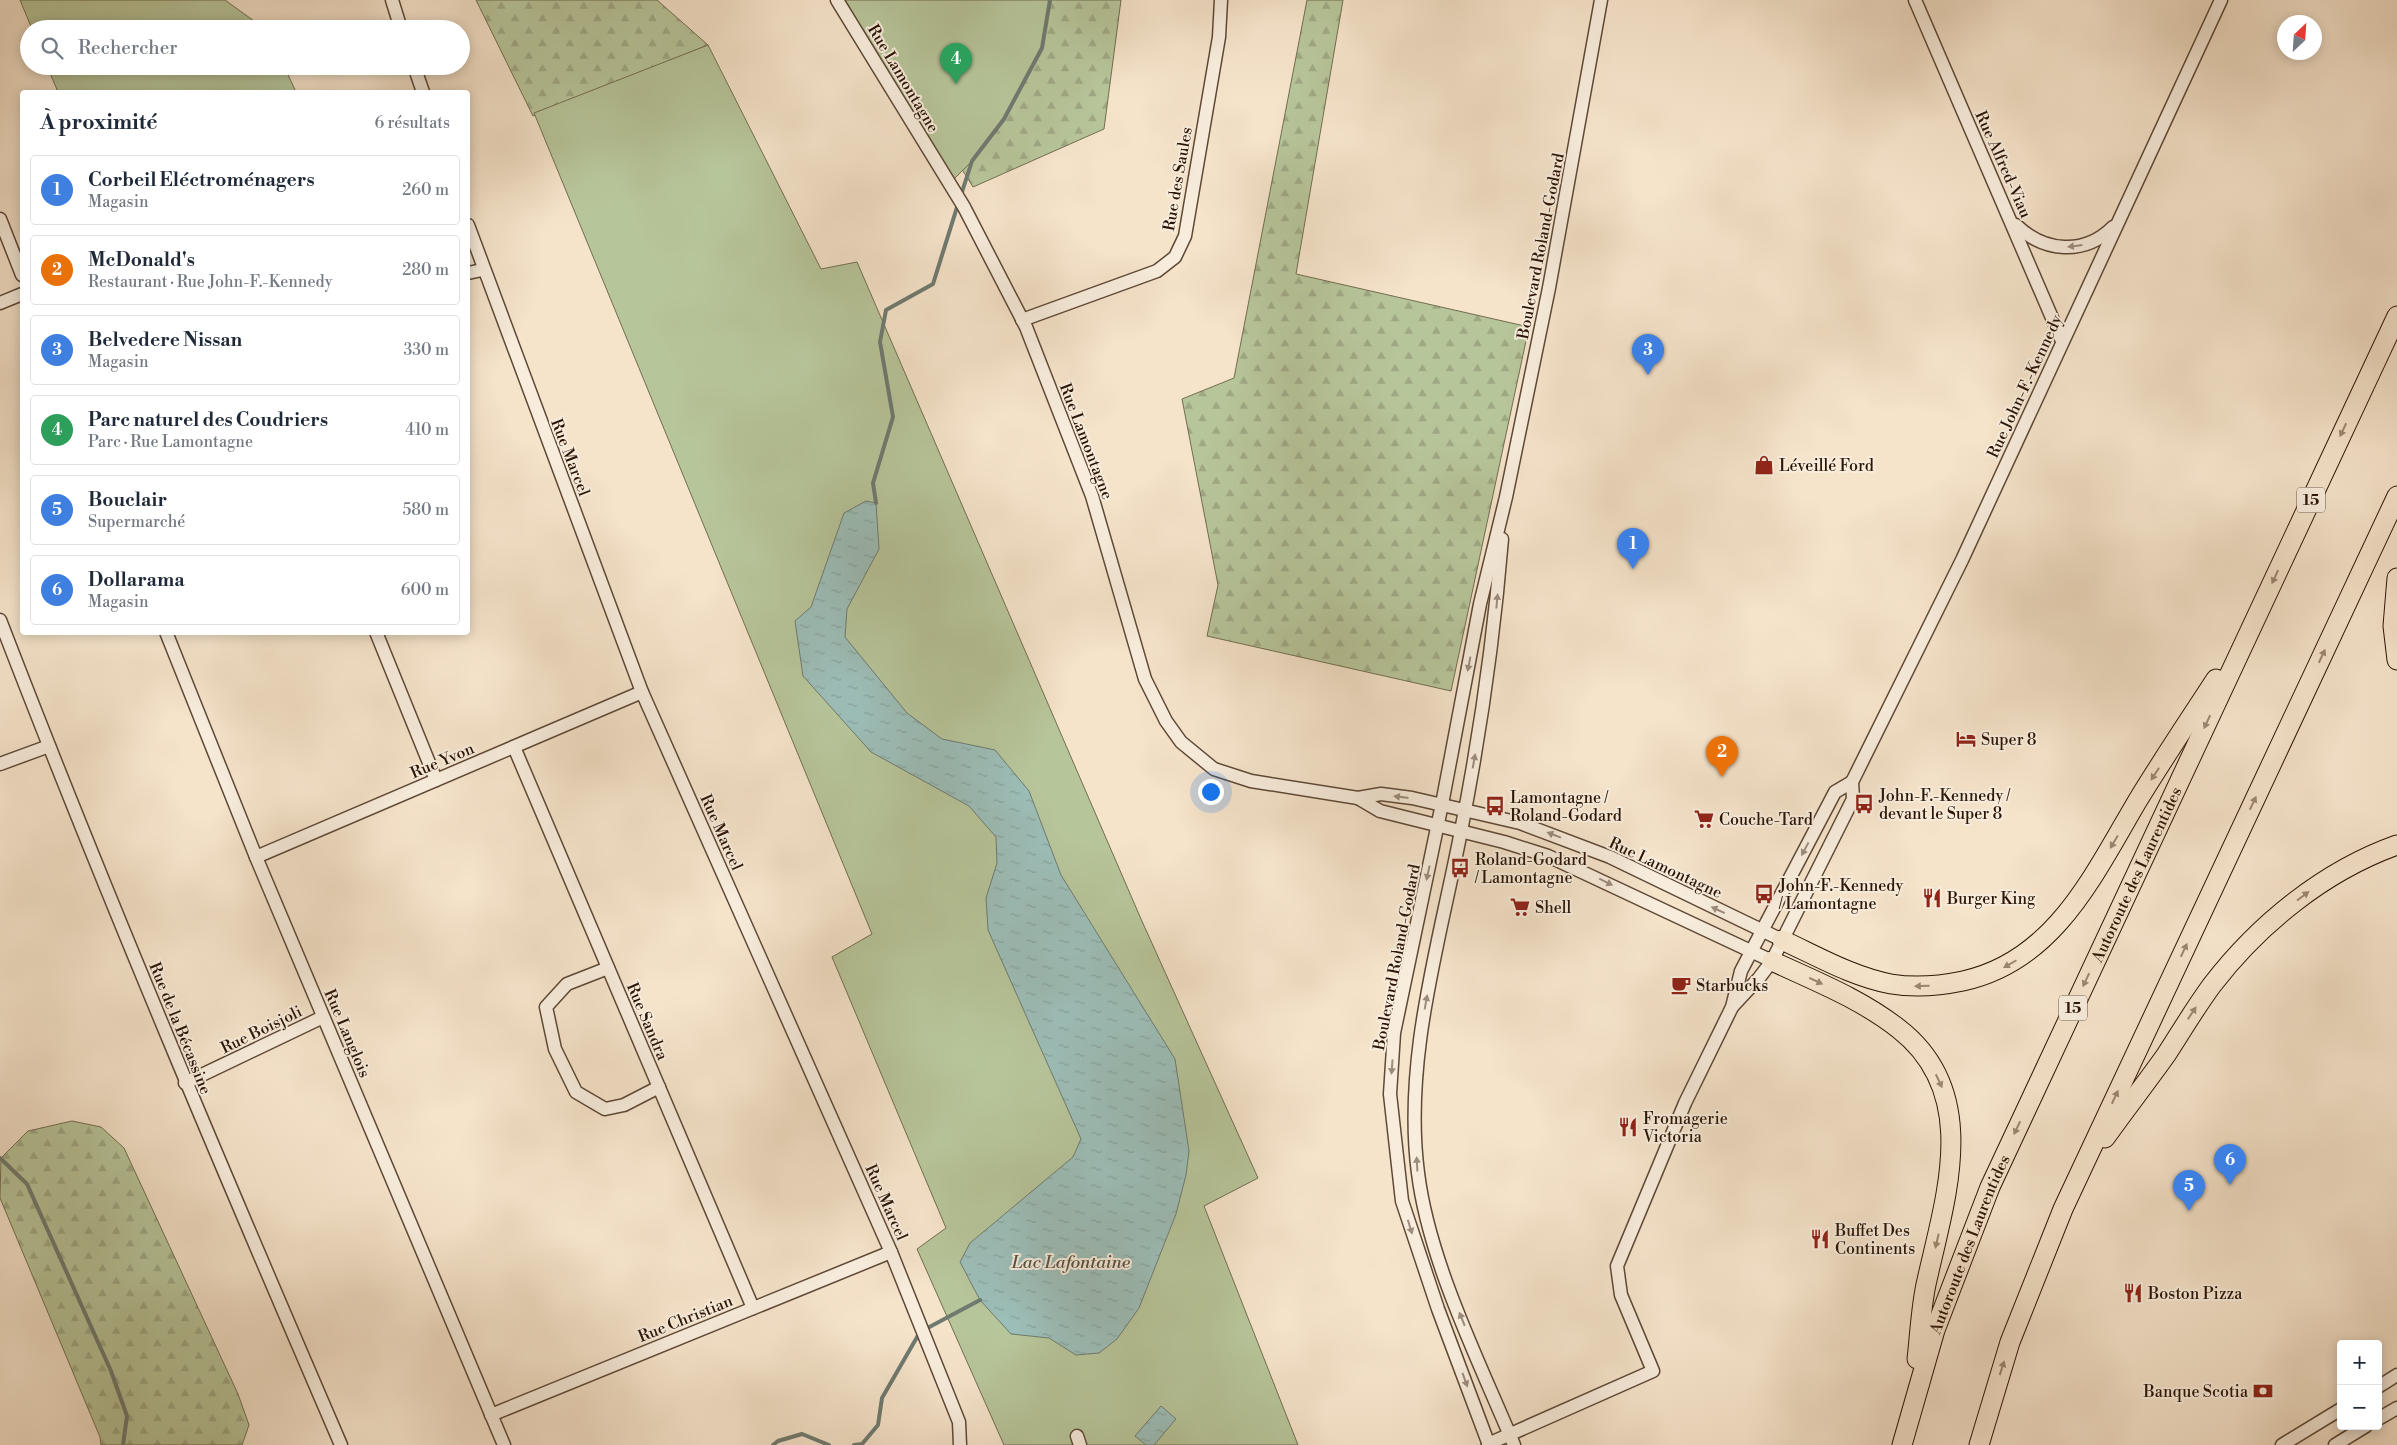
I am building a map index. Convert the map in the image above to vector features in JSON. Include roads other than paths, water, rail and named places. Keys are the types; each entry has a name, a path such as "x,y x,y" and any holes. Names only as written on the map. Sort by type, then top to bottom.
{"highway":[{"name":"Autoroute des Laurentides","path":"1902,1445 1950,1286 1987,1194 2397,316"},
{"path":"1979,1445 2002,1366 2029,1290 2080,1173 2397,496"},
{"path":"2397,578 2393,626 2397,660"},
{"path":"1782,940 1852,972 1902,986 1960,982 1992,973 2015,962 2048,934 2076,900 2257,615"},
{"path":"2080,1173 2166,1054 2201,1000 2248,944 2291,905 2326,880 2371,855 2397,845"},
{"path":"1772,961 1846,995 1900,1030 1930,1064 1945,1095 1952,1136 1950,1171 1940,1228 1926,1281 1911,1410"}],"street":[{"path":"392,0 398,20"},
{"name":"Rue Lamontagne","path":"837,0 964,207 1022,320 1092,496 1145,680 1166,721 1181,742 1214,769 1251,781 1358,798 1381,794 1442,804 1520,823 1610,857 1782,940"},
{"name":"Rue des Saules","path":"1022,320 1157,272 1175,256 1184,236 1219,37 1221,0"},
{"name":"Boulevard Roland-Godard","path":"1489,1444 1438,1309 1402,1201 1390,1094 1394,1033 1438,825 1480,604 1506,497 1550,288 1601,0"},
{"name":"Rue Alfred-Viau","path":"1915,0 2062,341"},
{"name":"Rue John-F.-Kennedy","path":"1732,1007 1772,961 1853,798 1852,782 1962,560 2221,0"},
{"path":"417,75 422,90"},
{"path":"0,219 20,270"},
{"path":"2012,222 2026,235 2039,241 2056,247 2074,248 2090,244 2117,224"},
{"name":"Rue Marcel","path":"470,231 482,270 642,692 891,1252 958,1422 960,1445"},
{"path":"470,272 482,270"},
{"path":"0,303 20,295"},
{"name":"Boulevard Roland-Godard","path":"1506,497 1496,606 1478,742 1424,1015 1415,1121 1418,1173 1441,1268 1512,1440"},
{"name":"Rue de la Bécassine","path":"0,620 49,746 186,1083 341,1445"},
{"name":"Rue Langlois","path":"167,635 256,857 504,1445"},
{"path":"377,635 436,780"},
{"name":"Rue Yvon","path":"256,857 642,692"},
{"path":"0,764 49,746"},
{"name":"Rue Sandra","path":"514,747 753,1308"},
{"name":"Rue John-F.-Kennedy","path":"1489,1444 1512,1440 1653,1372 1621,1295 1617,1266 1685,1103 1732,1007 1737,984 1751,951 1835,792 1852,782"},
{"name":"Rue Lamontagne","path":"1358,798 1380,811 1461,831 1548,856 1772,961"},
{"path":"608,968 567,984 546,1007 555,1049 576,1092 605,1109 624,1105 659,1087"},
{"name":"Rue Boisjoli","path":"186,1083 323,1017"},
{"name":"Rue Christian","path":"491,1415 891,1252"},
{"path":"2381,1385 2397,1375"},
{"path":"2382,1417 2397,1408"},
{"path":"2282,1445 2337,1412"},
{"path":"2335,1445 2359,1430"}],"water":[{"name":"Lac Lafontaine","path":"866,501 876,503 879,549 847,609 845,637 907,713 942,739 995,750 1029,791 1061,875 1175,1059 1189,1151 1186,1175 1176,1214 1139,1308 1117,1339 1099,1353 1076,1355 1049,1338 1011,1334 980,1300 960,1262 970,1243 1073,1157 1081,1139 988,930 986,898 997,863 996,837 969,806 871,752 803,676 795,621 811,607 844,513"},
{"path":"1161,1406 1176,1419 1154,1445 1146,1445 1135,1436"}],"waterway":[{"path":"961,195 972,161 1004,119 1042,48 1050,0"},
{"path":"876,503 873,483 893,417 880,342 886,310 933,284 958,204"},
{"path":"0,1158 27,1184 111,1371 127,1416 123,1445"},
{"path":"854,1445 862,1444 878,1425 882,1398 920,1332 980,1300"},
{"path":"773,1445 778,1441 802,1434 829,1445"}],"place":[{"name":"Parc naturel des Coudriers","path":"956,84"},
{"name":"Belvedere Nissan","path":"1648,375"},
{"name":"Léveillé Ford","path":"1764,465"},
{"name":"Corbeil Eléctroménagers","path":"1633,569"},
{"name":"Super 8","path":"1966,739"},
{"name":"McDonald's","path":"1722,777"},
{"name":"John-F.-Kennedy / devant le Super 8","path":"1864,804"},
{"name":"Lamontagne / Roland-Godard","path":"1495,806"},
{"name":"Couche-Tard","path":"1704,819"},
{"name":"Roland-Godard / Lamontagne","path":"1460,868"},
{"name":"John-F.-Kennedy / Lamontagne","path":"1764,894"},
{"name":"Burger King","path":"1932,898"},
{"name":"Shell","path":"1520,907"},
{"name":"Starbucks","path":"1681,985"},
{"name":"Fromagerie Victoria","path":"1628,1127"},
{"name":"Dollarama","path":"2230,1185"},
{"name":"Bouclair","path":"2189,1211"},
{"name":"Buffet Des Continents","path":"1820,1239"},
{"name":"Boston Pizza","path":"2133,1293"},
{"name":"Banque Scotia","path":"2263,1391"}]}
